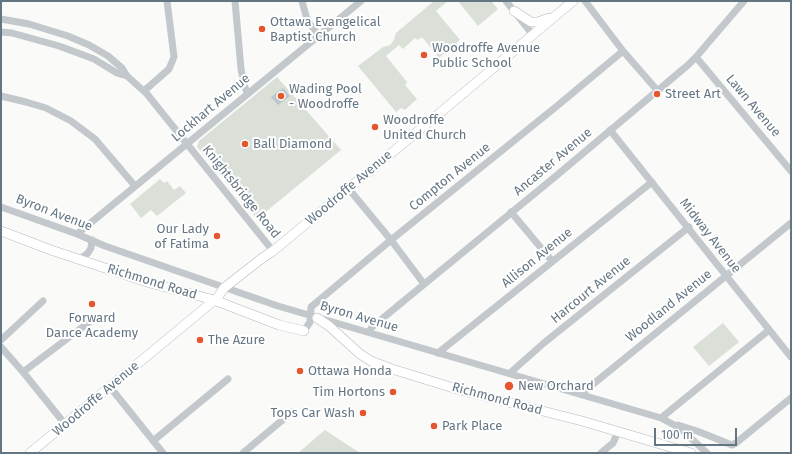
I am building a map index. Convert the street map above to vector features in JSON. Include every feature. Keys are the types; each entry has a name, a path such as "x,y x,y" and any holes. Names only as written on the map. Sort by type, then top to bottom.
{"main road":[{"name":"Woodroffe Avenue","path":"30,453 229,289 260,259 273,251 573,1"},
{"path":"514,11 528,21 534,23 557,14"},
{"name":"Richmond Road","path":"1,231 162,287 216,299 231,308 279,325 304,331"},
{"name":"Richmond Road","path":"314,317 329,326 370,361 430,381 582,421 690,453"}],"street":[{"path":"144,91 169,69 174,57 167,1"},
{"path":"235,1 241,69 247,93"},
{"path":"302,1 306,16 318,36"},
{"name":"Lockhart Avenue","path":"77,234 361,1"},
{"path":"506,1 533,35"},
{"path":"586,1 623,51 657,90"},
{"name":"Ancaster Avenue","path":"368,332 696,57 744,1"},
{"name":"Knightsbridge Road","path":"1,19 29,24 54,31 89,45 108,56 144,91 273,251"},
{"name":"Knightsbridge Road","path":"1,32 59,46 94,59 117,73 127,76"},
{"name":"Compton Avenue","path":"304,331 314,317 311,307 391,240 558,106 623,51"},
{"name":"Lawn Avenue","path":"696,57 791,171"},
{"path":"1,96 46,108 71,121 95,139 135,186"},
{"name":"Midway Avenue","path":"610,130 791,357"},
{"name":"Allison Avenue","path":"438,353 652,182"},
{"path":"348,188 391,240 424,284"},
{"name":"Byron Avenue","path":"1,207 229,289 314,317 661,418 680,428 707,453"},
{"path":"512,212 552,261"},
{"name":"Woodland Avenue","path":"581,394 791,222"},
{"name":"Harcourt Avenue","path":"510,373 688,227"},
{"path":"80,259 85,256 91,248 92,240"},
{"path":"1,340 43,300"},
{"path":"23,372 92,320"},
{"path":"661,418 769,330"},
{"path":"1,347 65,424"},
{"path":"153,441 228,378"},
{"path":"110,387 163,453"},
{"path":"674,424 697,431 732,445 736,444 791,398"},
{"path":"243,453 292,412"},
{"path":"601,453 613,443 618,432"}],"shaded area":[{"path":"434,1 448,1 436,11 460,40 439,58 434,49 432,49 422,37 418,40 415,38 403,49 399,45 386,56 407,82 405,85 417,99 405,110 401,108 396,112 358,66 383,47 390,45 394,40 396,33"},
{"path":"458,1 491,1 498,9 478,26"},
{"path":"277,77 341,150 257,219 197,147 199,141"},
{"name":"Wading Pool - Woodroffe","path":"283,88 290,96 278,105 271,97"},
{"path":"160,179 164,183 167,181 174,190 180,186 186,193 157,216 151,210 141,218 130,204"},
{"path":"723,323 739,342 709,366 693,347"},
{"path":"325,430 334,436 360,453 298,453"}],"place":[{"name":"Ottawa Evangelical Baptist Church","path":"262,29"},
{"name":"Woodroffe Avenue Public School","path":"424,55"},
{"name":"Street Art","path":"657,94"},
{"name":"Wading Pool - Woodroffe","path":"281,96"},
{"name":"Woodroffe United Church","path":"375,127"},
{"name":"Ball Diamond","path":"245,144"},
{"name":"Our Lady of Fatima","path":"217,236"},
{"name":"Forward Dance Academy","path":"92,304"},
{"name":"The Azure","path":"200,340"},
{"name":"Ottawa Honda","path":"300,371"},
{"name":"New Orchard","path":"509,386"},
{"name":"Tim Hortons","path":"393,392"},
{"name":"Tops Car Wash","path":"363,413"},
{"name":"Park Place","path":"434,426"}]}
